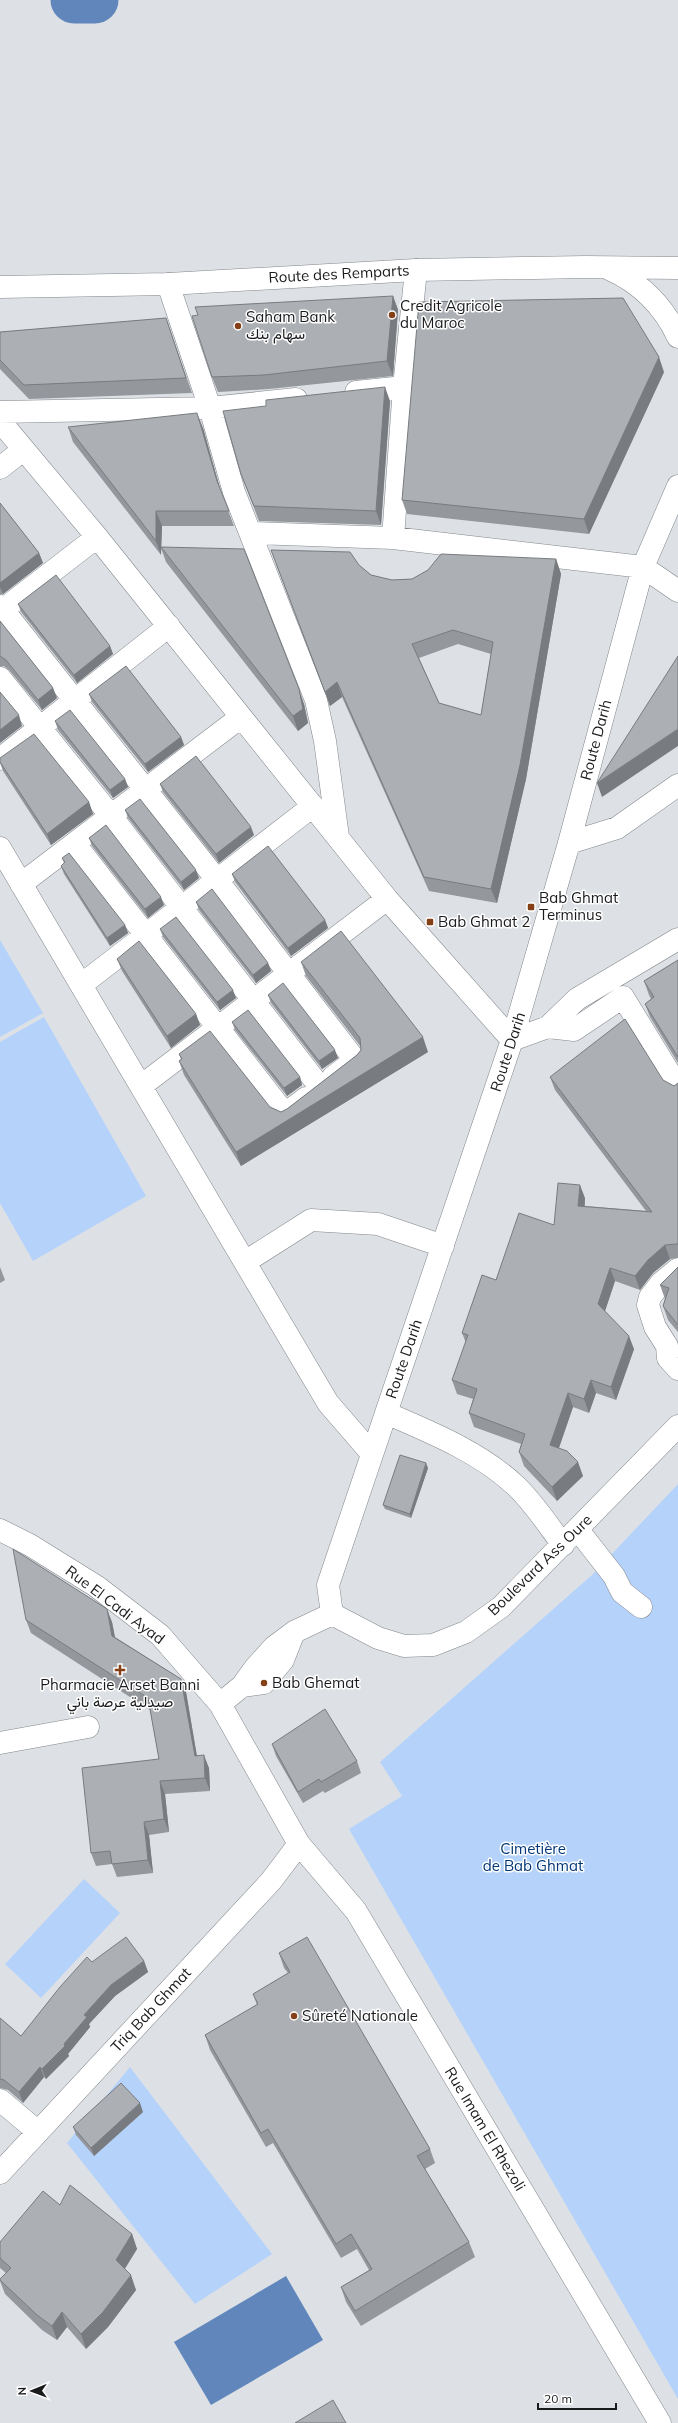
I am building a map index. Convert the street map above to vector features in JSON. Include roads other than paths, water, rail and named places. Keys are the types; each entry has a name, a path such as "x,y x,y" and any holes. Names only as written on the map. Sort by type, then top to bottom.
{"street":[{"name":"Route des Remparts","path":"0,287 168,284 416,270 604,267 678,268"},
{"path":"604,267 639,285 654,299 670,320 678,337"},
{"path":"393,538 404,387 416,270"},
{"path":"168,284 210,408 234,492 316,700 325,741 338,838"},
{"path":"0,412 210,408 404,387"},
{"path":"0,421 98,537 387,899 512,1040 548,1027 577,999 678,939"},
{"path":"0,468 23,450"},
{"name":"Route Darih","path":"332,1614 328,1586 512,1040 569,843 642,567 678,486"},
{"path":"251,533 393,538 642,567 678,591"},
{"path":"75,844 219,1027 285,1114 355,1060 217,880 1,609 98,537"},
{"path":"0,759 169,626"},
{"path":"0,678 39,728 112,816 320,1087"},
{"path":"21,884 241,717"},
{"path":"569,843 618,828 678,785"},
{"path":"80,985 313,806"},
{"path":"0,848 328,1403 372,1454"},
{"path":"141,1086 387,899"},
{"path":"548,1027 574,1030 623,997 678,1087"},
{"path":"244,1262 311,1220 378,1224 443,1246"},
{"path":"678,1270 661,1284 650,1297 648,1305 655,1328 667,1346 668,1358 678,1370"},
{"path":"386,1413 434,1434 496,1470 516,1486 564,1545"},
{"name":"Boulevard Ass Oure","path":"332,1614 378,1638 404,1646 433,1645 466,1632 501,1607 564,1545 678,1426"},
{"name":"Rue El Cadi Ayad","path":"0,1530 30,1545 96,1586 160,1635 220,1704 299,1844"},
{"path":"578,1530 614,1576 622,1592 641,1607"},
{"path":"220,1704 242,1686 264,1683 283,1660 294,1632 332,1614"},
{"path":"0,1743 88,1727"},
{"name":"Triq Bab Ghmat","path":"0,2173 271,1881 299,1844"},
{"name":"Rue Imam El Rhezoli","path":"299,1844 356,1911 660,2423"},
{"path":"0,2100 38,2132"}],"waterway":[{"path":"74,0 95,0"}],"place":[{"name":"Credit Agricole du Maroc","path":"392,315"},
{"name":"Saham Bank سهام بنك","path":"238,326"},
{"name":"Bab Ghmat Terminus","path":"531,907"},
{"name":"Bab Ghmat 2","path":"430,922"},
{"name":"Pharmacie Arset Banni صيدلية عرصة باني","path":"120,1670"},
{"name":"Bab Ghemat","path":"264,1683"},
{"name":"Sûreté Nationale","path":"294,2016"}],"park label":[{"name":"Cimetière de Bab Ghmat","path":"533,1858"}]}
